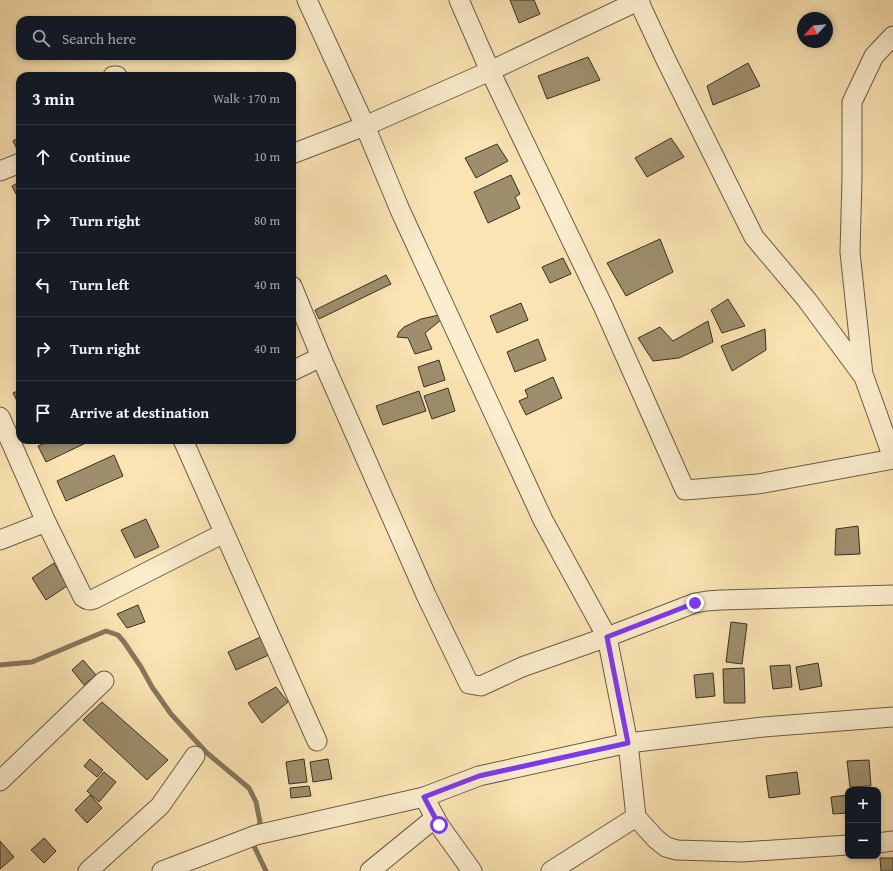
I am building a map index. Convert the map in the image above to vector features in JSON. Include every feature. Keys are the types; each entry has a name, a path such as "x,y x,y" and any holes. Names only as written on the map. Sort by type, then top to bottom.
{"street":[{"path":"307,0 365,126 404,217 543,520 607,637 628,743 636,817 656,839 666,847 677,850 742,852 845,845"},
{"path":"459,0 490,70 603,306 685,490 758,484 893,459 864,377 850,252 852,102 874,56 893,36"},
{"path":"296,152 365,126 490,70 639,0 666,60 754,237 807,300 864,377"},
{"path":"0,171 16,165"},
{"path":"296,296 321,357 426,595 470,684 482,686 522,667 607,637 695,603 707,601 893,595"},
{"path":"296,368 321,357"},
{"path":"0,417 46,522 83,597 86,600 94,599 224,533"},
{"path":"185,444 317,741"},
{"path":"0,540 46,522"},
{"path":"0,781 104,681"},
{"path":"162,871 256,835 424,797 479,776 628,743 763,727 893,717"},
{"path":"88,871 160,806 194,756"},
{"path":"424,797 439,825 472,871"},
{"path":"551,871 636,817"},
{"path":"370,871 435,818"},
{"path":"881,842 893,842"}],"building":[{"path":"510,0 534,0 540,14 519,23"},
{"path":"588,57 600,80 547,99 538,76"},
{"path":"748,63 760,86 713,105 707,86"},
{"path":"671,138 684,157 647,177 635,158"},
{"path":"16,139 16,147 13,141"},
{"path":"497,144 508,161 476,178 465,158"},
{"path":"511,175 520,194 515,197 520,208 488,223 474,192"},
{"path":"16,184 16,194 12,186"},
{"path":"660,239 673,272 626,296 607,263"},
{"path":"563,258 571,274 550,283 542,267"},
{"path":"386,275 391,284 319,319 315,310"},
{"path":"728,299 745,326 722,333 711,310"},
{"path":"521,303 528,320 497,333 490,316"},
{"path":"439,315 441,320 425,333 432,349 415,354 408,338 397,337 399,332 404,327 421,319"},
{"path":"708,321 713,342 679,358 653,361 638,338 660,327 673,341"},
{"path":"765,329 766,350 732,371 721,346"},
{"path":"538,339 546,360 515,372 507,352"},
{"path":"439,360 445,380 424,387 418,367"},
{"path":"553,377 562,398 526,415 519,401 528,397 525,390"},
{"path":"448,388 455,411 432,419 424,396"},
{"path":"419,391 426,411 383,425 376,406"},
{"path":"16,392 16,399 13,393"},
{"path":"43,444 84,444 46,462 38,446"},
{"path":"114,455 123,476 66,501 57,481"},
{"path":"146,519 159,547 135,558 121,530"},
{"path":"858,526 860,554 835,555 836,529"},
{"path":"54,563 67,586 46,600 32,578"},
{"path":"138,605 145,622 127,628 117,614"},
{"path":"731,622 747,624 742,664 726,662"},
{"path":"265,635 273,653 236,670 228,652"},
{"path":"83,660 96,675 84,685 72,670"},
{"path":"818,663 822,686 800,690 796,667"},
{"path":"790,665 792,687 773,689 770,666"},
{"path":"744,668 745,703 724,703 723,669"},
{"path":"713,673 715,696 696,698 694,675"},
{"path":"276,687 288,702 262,723 248,703"},
{"path":"102,702 168,760 147,780 83,720"},
{"path":"90,759 103,770 97,777 84,766"},
{"path":"304,759 307,782 289,784 286,762"},
{"path":"328,759 332,779 313,782 310,762"},
{"path":"869,760 871,786 850,787 847,761"},
{"path":"104,772 116,782 99,802 87,791"},
{"path":"797,772 800,794 769,798 766,776"},
{"path":"309,786 311,796 291,798 290,788"},
{"path":"90,795 102,808 87,823 75,810"},
{"path":"845,795 845,813 833,814 831,797"},
{"path":"44,838 56,851 44,863 31,850"},
{"path":"0,841 14,857 0,869"},
{"path":"881,858 893,858 893,871 881,871"}],"waterway":[{"path":"0,665 32,662 106,631 118,635 141,667 152,687 171,714 207,753 249,788 256,802 260,822 257,831"},
{"path":"254,840 253,844 266,871"}],"route":[{"path":"439,825 424,797 479,776 628,743 607,637 695,603"}]}
